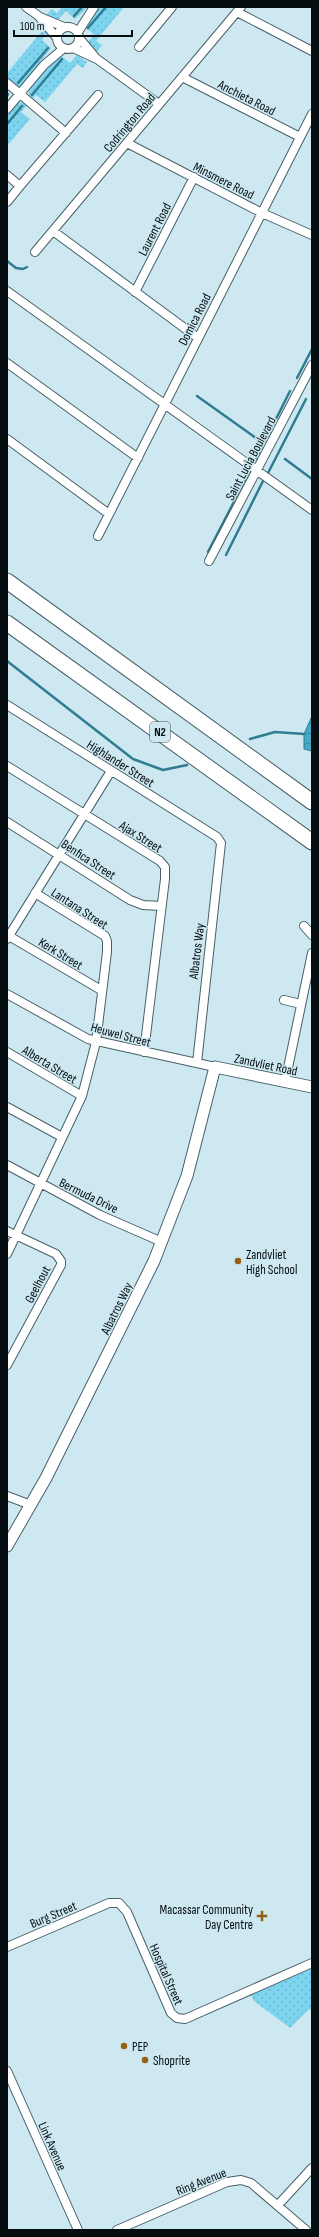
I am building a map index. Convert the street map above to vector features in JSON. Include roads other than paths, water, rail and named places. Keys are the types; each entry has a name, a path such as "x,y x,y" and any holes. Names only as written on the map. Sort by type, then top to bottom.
{"highway":[{"name":"N2","path":"7,581 312,802"},
{"name":"N2","path":"7,623 312,842"}],"street":[{"path":"26,7 40,17 67,27 79,36 97,59"},
{"path":"139,47 171,7"},
{"path":"44,65 57,40 59,31 93,9"},
{"path":"73,48 93,9"},
{"path":"239,10 312,51"},
{"name":"Codrington Road","path":"35,252 239,10"},
{"path":"40,17 64,48"},
{"path":"7,109 44,65 64,48 73,48 97,59 159,104"},
{"name":"Anchieta Road","path":"182,77 300,137"},
{"path":"7,83 66,133"},
{"path":"7,202 98,95"},
{"name":"Domica Road","path":"98,536 312,114"},
{"name":"Minsmere Road","path":"127,143 262,212 312,235"},
{"path":"7,175 20,186"},
{"name":"Laurent Road","path":"135,292 194,177"},
{"path":"53,231 198,338"},
{"path":"7,291 312,510"},
{"path":"7,363 138,458"},
{"name":"Saint Lucia Boulevard","path":"209,561 312,365"},
{"path":"7,439 109,514"},
{"name":"Highlander Street","path":"7,705 217,838 221,843"},
{"name":"Ajax Street","path":"7,766 160,861 165,867 144,1052"},
{"path":"8,937 111,771"},
{"name":"Benfica Street","path":"7,822 60,854 130,900 143,905 161,906"},
{"name":"Albatros Way","path":"197,1063 221,843"},
{"name":"Lantana Street","path":"7,1254 82,1096 96,1042 107,952 107,941 105,936 35,893"},
{"path":"304,926 312,935"},
{"name":"Kerk Street","path":"8,937 102,990"},
{"path":"285,1082 312,953"},
{"name":"Heuwel Street","path":"7,994 96,1042 215,1067"},
{"path":"284,1000 301,1004"},
{"name":"Alberta Street","path":"7,1052 82,1096"},
{"name":"Albatros Way","path":"7,1546 31,1505 82,1408 162,1242 187,1176 215,1067"},
{"name":"Zandvliet Road","path":"215,1067 312,1088"},
{"path":"7,1106 62,1138"},
{"name":"Bermuda Drive","path":"7,1165 40,1184 162,1242"},
{"path":"7,1231 16,1236"},
{"name":"Geelhout","path":"7,1365 61,1265 56,1254 16,1236"},
{"path":"7,1496 31,1505"},
{"name":"Burg Street","path":"7,1947 109,1903"},
{"name":"Hospital Street","path":"109,1903 119,1903 124,1908 171,2013 177,2018 185,2019 193,2017 312,1963"},
{"name":"Link Avenue","path":"7,2071 78,2230"},
{"path":"278,2205 312,2168"},
{"name":"Ring Avenue","path":"117,2230 227,2182 236,2180 252,2183 306,2230"}],"water":[{"path":"312,716 312,751 304,749 304,734"}],"waterway":[{"path":"74,16 82,7"},
{"path":"88,28 106,7"},
{"path":"18,83 48,48"},
{"path":"32,95 62,59"},
{"path":"7,124 22,106"},
{"path":"7,261 16,268 23,269 27,267"},
{"path":"297,378 312,349"},
{"path":"253,465 290,391"},
{"path":"197,396 256,438"},
{"path":"267,475 306,399"},
{"path":"285,459 312,479"},
{"path":"208,552 250,471"},
{"path":"226,555 263,481"},
{"path":"7,661 133,759 163,770 187,765"},
{"path":"250,739 275,732 304,734"}],"place":[{"name":"Zandvliet High School","path":"238,1261"},
{"name":"Macassar Community Day Centre","path":"262,1916"},
{"name":"PEP","path":"124,2046"},
{"name":"Shoprite","path":"145,2060"}]}
